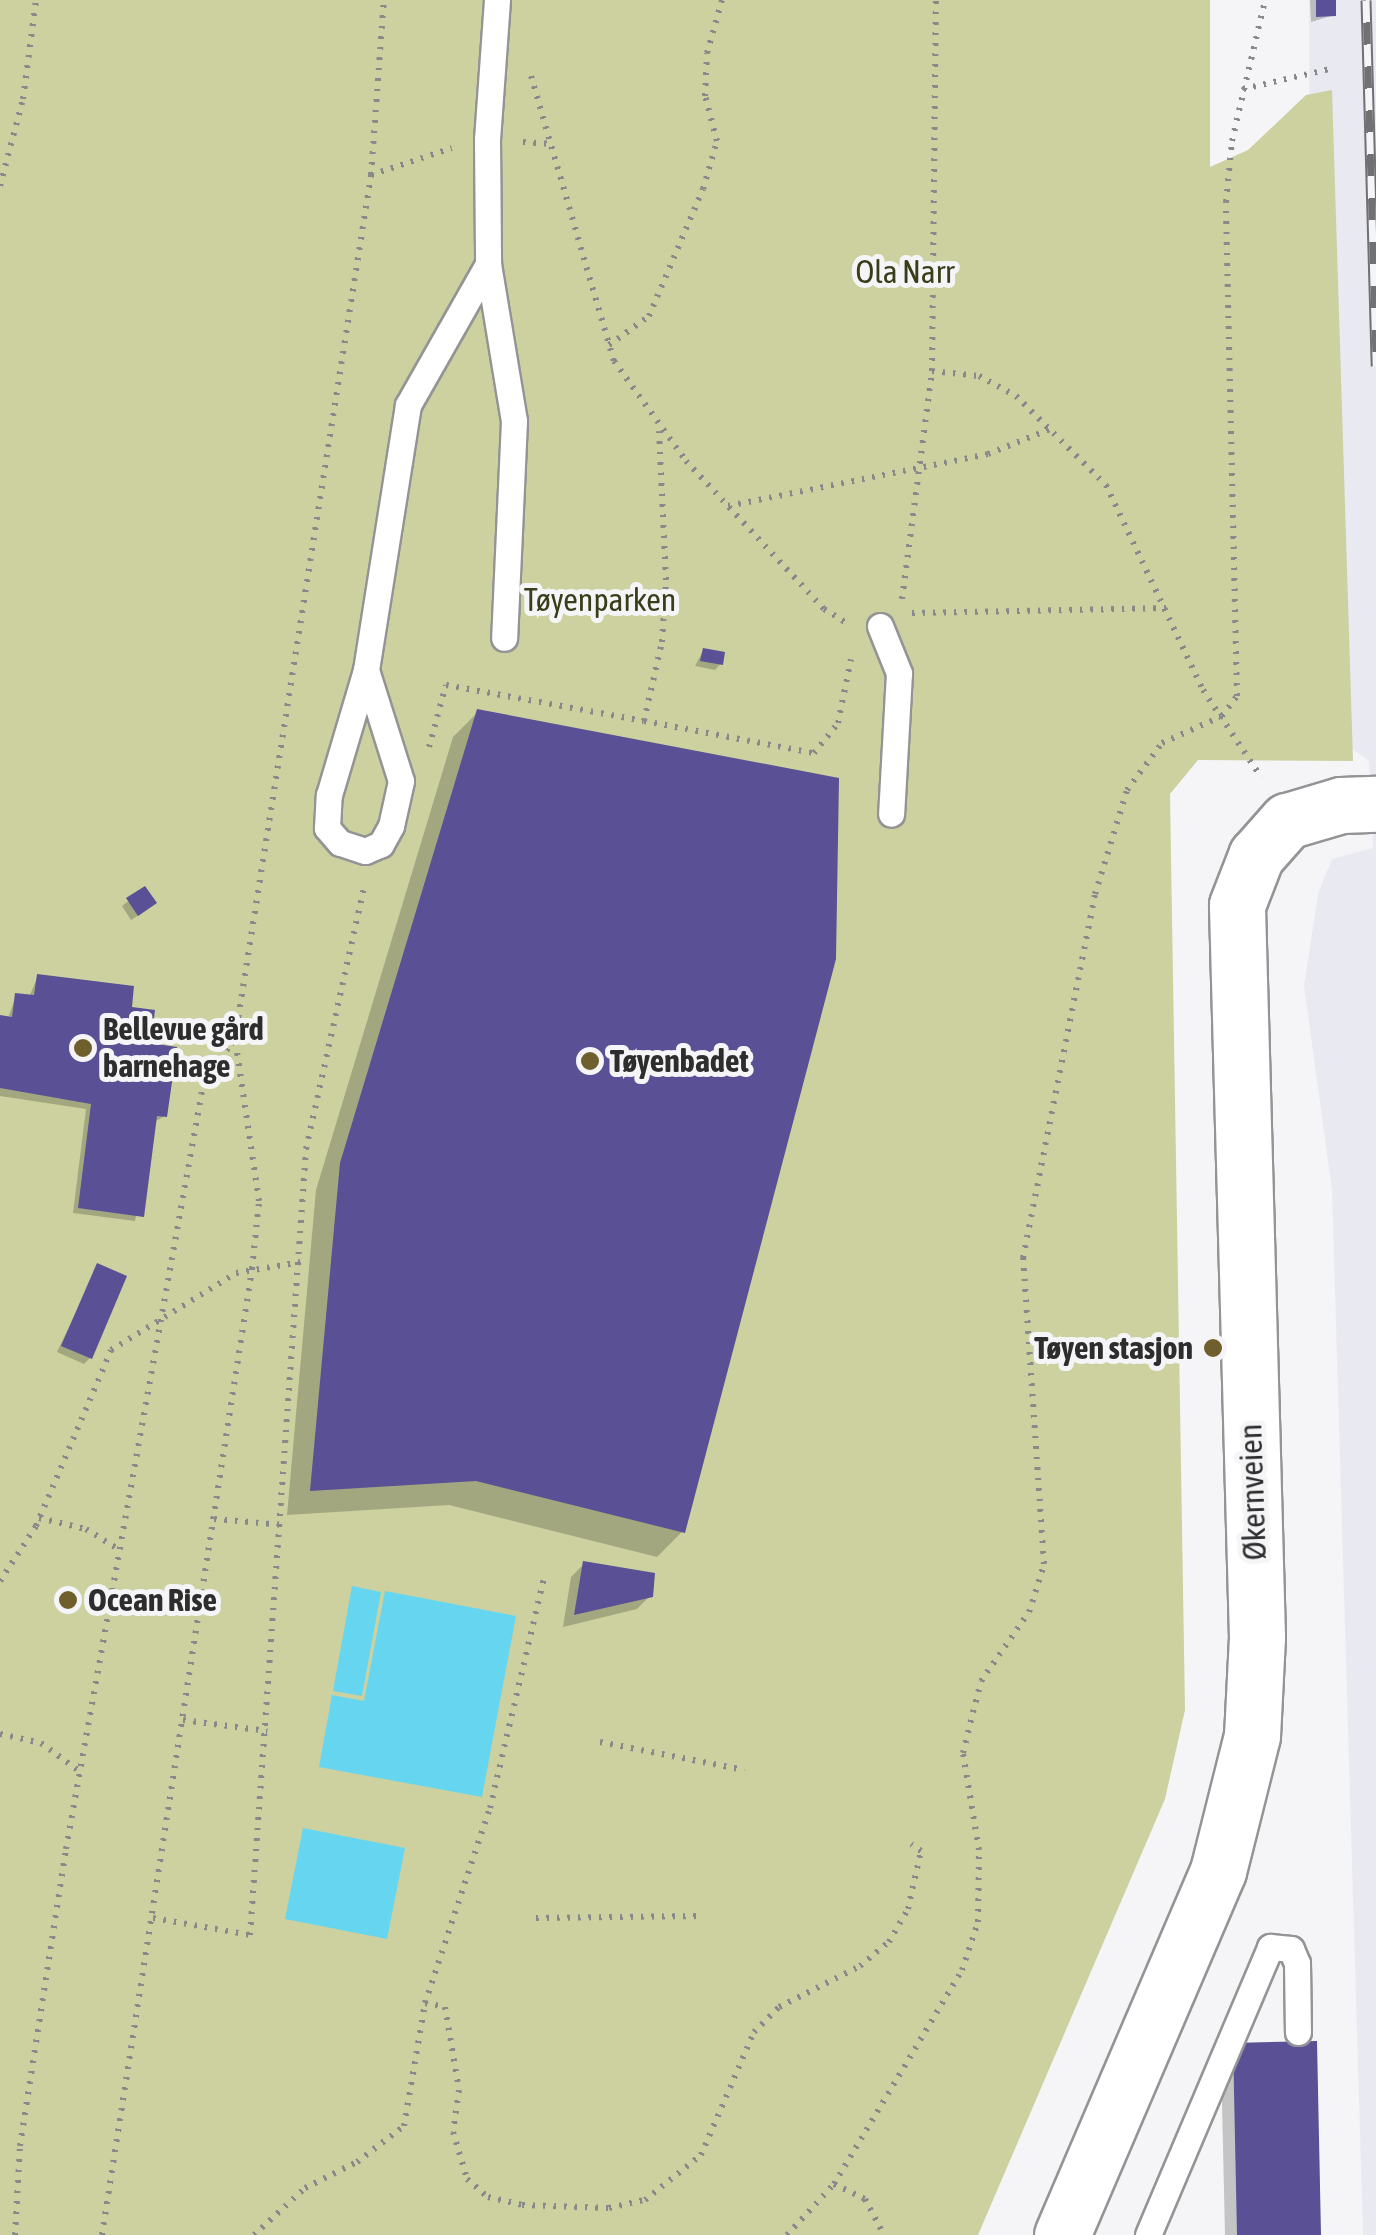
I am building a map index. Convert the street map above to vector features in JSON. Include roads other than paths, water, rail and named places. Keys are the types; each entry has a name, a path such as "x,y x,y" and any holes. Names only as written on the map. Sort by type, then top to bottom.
{"main road":[{"name":"Økernveien","path":"1062,2235 1218,1872 1252,1736 1256,1622 1234,942 1245,879 1270,836 1288,821 1340,805 1376,804"}],"lane":[{"path":"498,2 487,139 488,264 514,421 504,638"},
{"path":"366,670 401,781 391,826 381,844 365,850 340,843 327,828 340,745 366,670 408,405 488,264"},
{"path":"878,622 899,672 891,814"},
{"path":"1148,2235 1270,1947 1291,1949 1297,1962 1298,2032"}],"water":[{"path":"352,1586 381,1592 362,1696 333,1691"},
{"path":"385,1591 516,1616 482,1797 319,1767 332,1695 364,1701"},
{"path":"303,1828 405,1848 387,1939 285,1919"}],"railway":[{"path":"1366,0 1376,366"}],"place":[{"name":"Bellevue gård barnehage","path":"83,1048"},
{"name":"Tøyenbadet","path":"590,1061"},
{"name":"Tøyen stasjon","path":"1213,1348"},
{"name":"Ocean Rise","path":"68,1600"}],"park label":[{"name":"Ola Narr","path":"905,272"},
{"name":"Tøyenparken","path":"600,600"}]}
